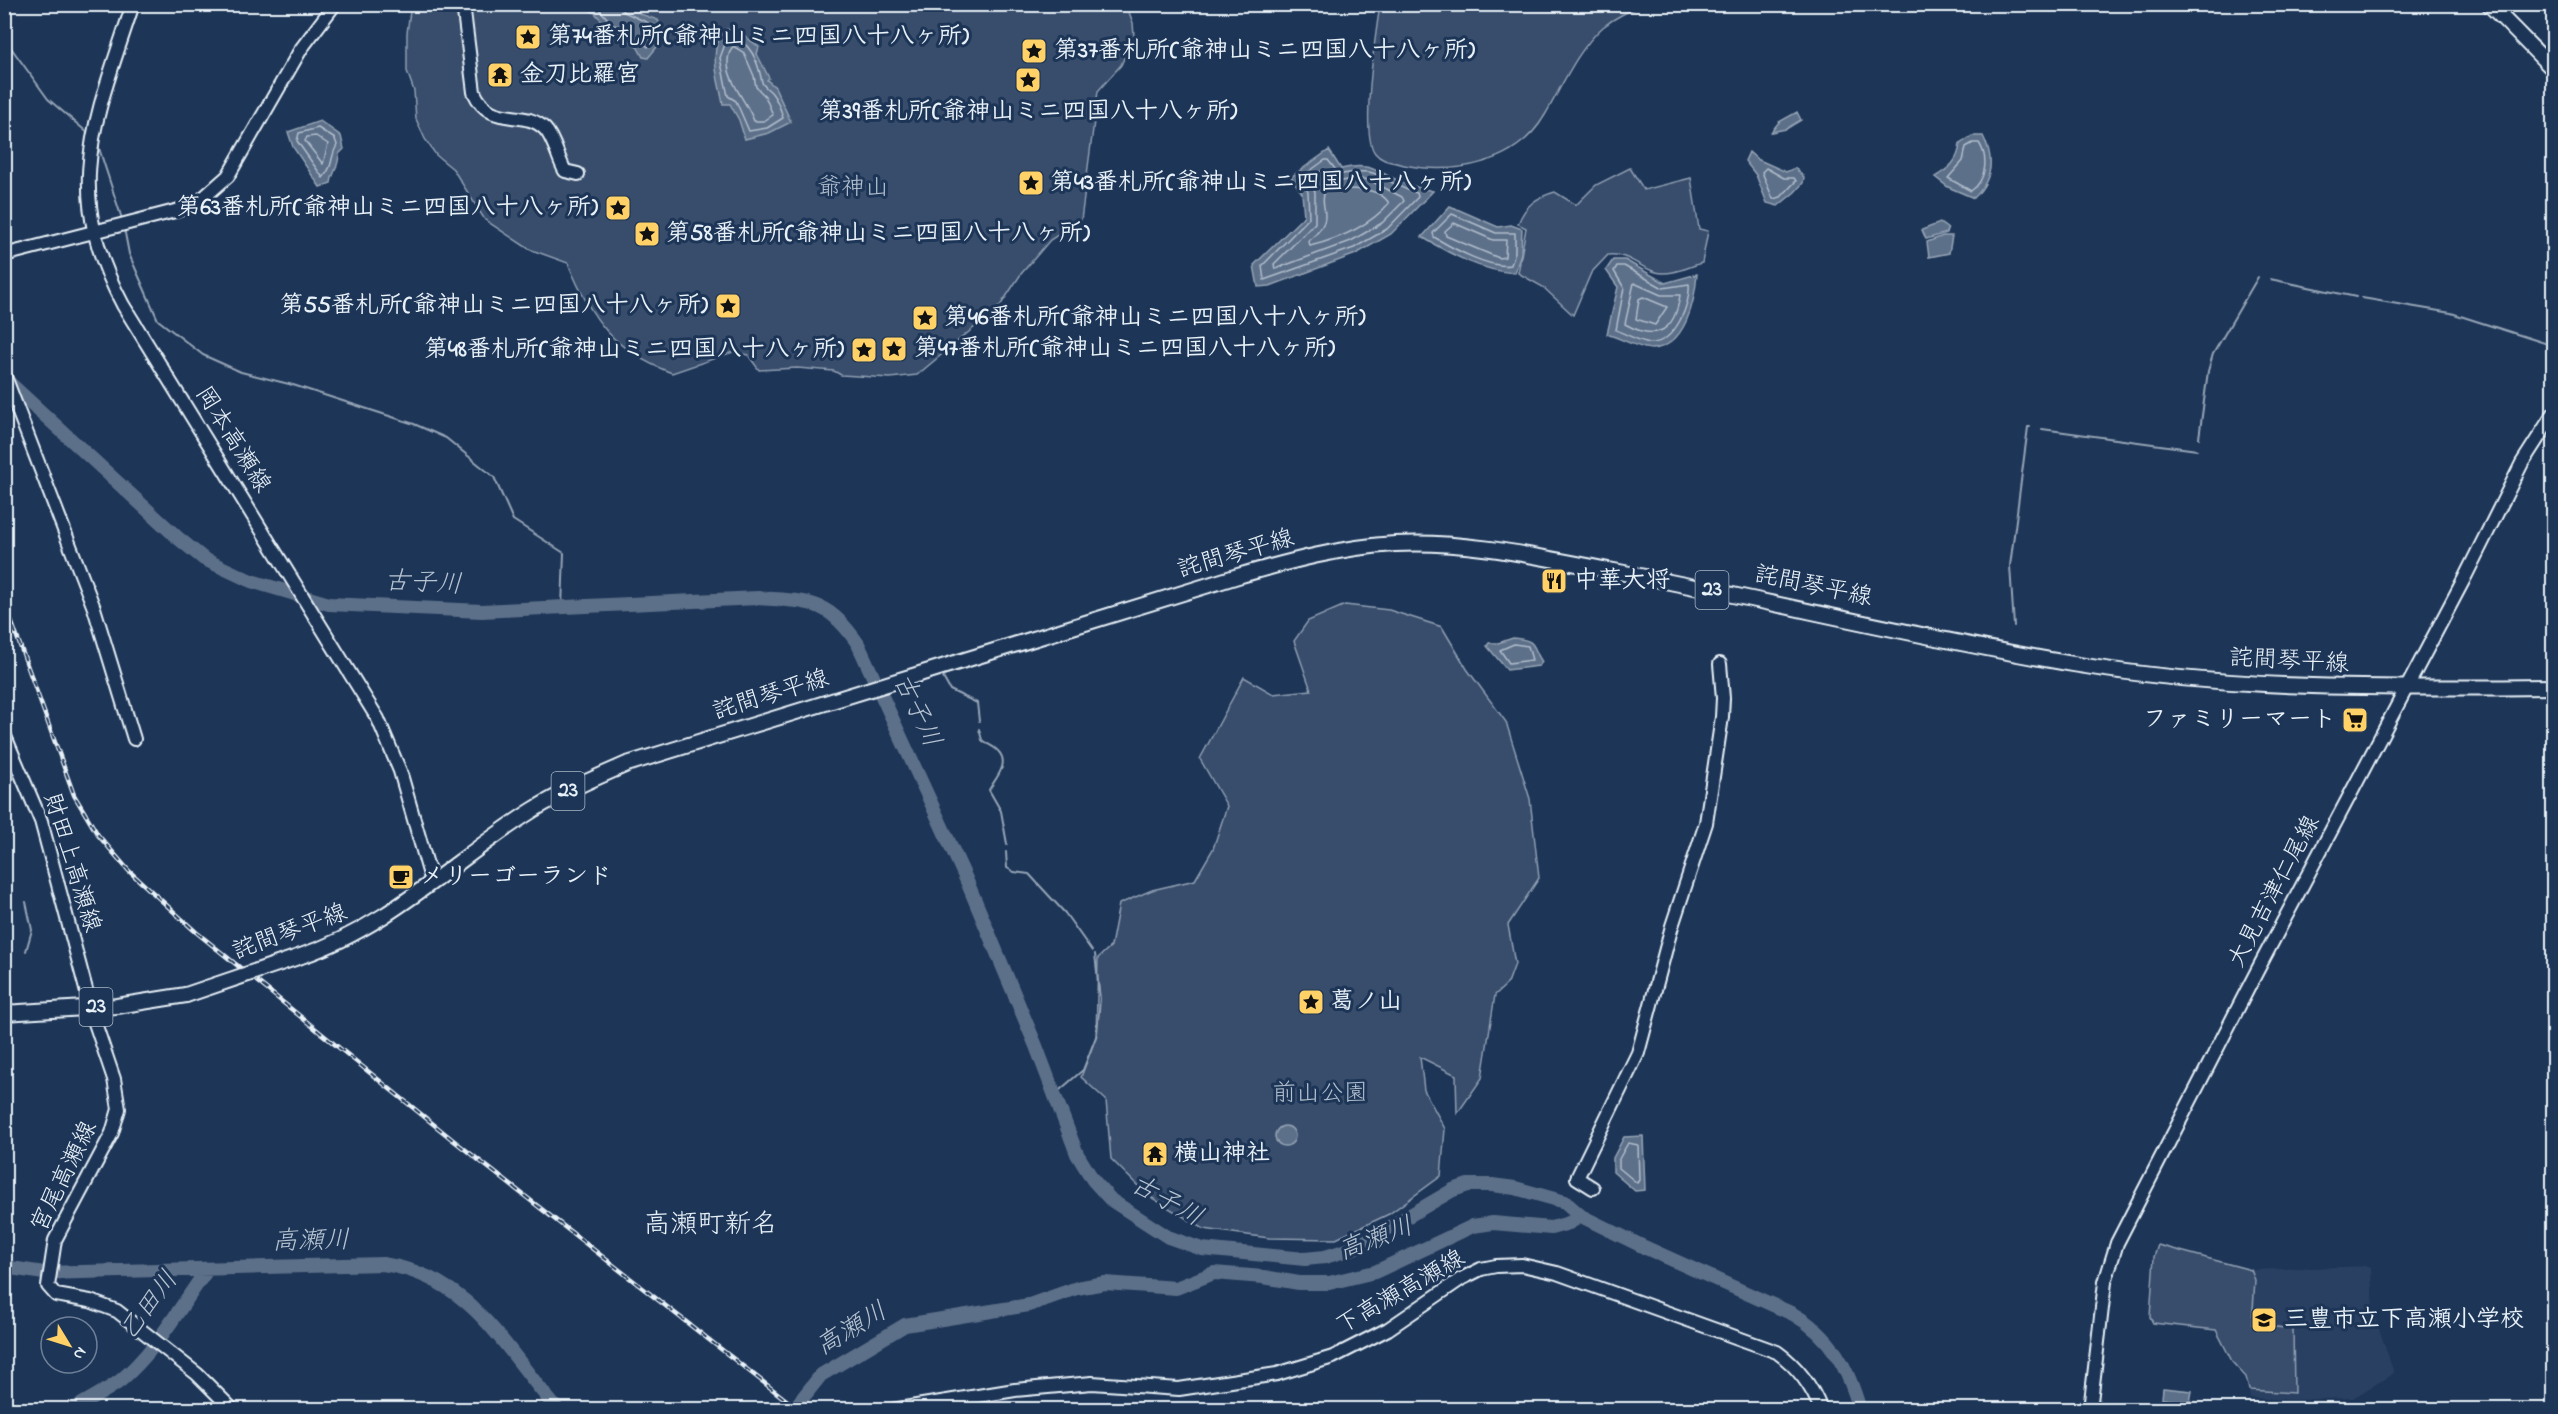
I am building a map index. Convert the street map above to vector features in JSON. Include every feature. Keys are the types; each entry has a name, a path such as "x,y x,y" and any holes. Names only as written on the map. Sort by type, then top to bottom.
{"main road":[{"name":"岡本高瀬線","path":"133,4 100,107 88,161 87,195 99,256 123,305 378,719 397,764 432,882"},
{"path":"4,255 179,210 201,200 228,176 301,49 335,4"},
{"path":"463,4 474,92 479,104 494,115 526,120 545,129 565,171 578,174"},
{"path":"2489,4 2553,70"},
{"path":"4,374 94,608 134,739"},
{"name":"大見吉津仁尾線","path":"2090,1410 2105,1282 2117,1243 2530,447 2553,413"},
{"name":"詫間琴平線","path":"4,1013 135,1004 186,994 334,945 367,928 533,810 582,784 627,764 1297,559 1397,544 1500,550 1754,597 2012,652 2145,675 2289,686 2553,687"},
{"path":"1593,1188 1577,1178 1638,1053 1672,926 1706,823 1722,717 1720,664"},
{"name":"財田上高瀬線","path":"4,734 41,820 91,1007"},
{"name":"宮尾高瀬線","path":"91,1007 114,1079 119,1109 112,1133 55,1240 48,1286 56,1295 105,1305 197,1374 233,1410"},
{"name":"下高瀬高瀬線","path":"892,1410 938,1400 1026,1389 1092,1383 1179,1389 1277,1374 1333,1357 1389,1329 1461,1279 1481,1269 1522,1265 1557,1273 1747,1339 1777,1352 1800,1372 1816,1395 1821,1410"}],"shaded area":[{"name":"三豊市立下高瀬小学校","path":"2158,1245 2251,1270 2369,1266 2371,1268 2373,1311 2394,1373 2353,1398 2289,1400 2250,1398 2246,1377 2233,1363 2216,1330 2153,1323 2150,1317 2154,1257"}],"green space":[{"name":"爺神山","path":"411,4 1126,4 1133,23 1134,36 1121,65 1098,91 1081,220 1050,240 1021,274 1000,306 917,375 890,378 841,375 834,371 797,368 759,370 748,355 733,352 672,373 634,354 606,331 586,301 568,263 529,249 485,220 453,169 436,155 425,139 416,119 414,91 407,71 407,33"},
{"path":"1380,4 1643,5 1612,20 1594,36 1571,68 1545,115 1533,132 1518,145 1502,155 1483,162 1464,166 1424,168 1385,160 1375,153 1371,143 1370,82"},
{"path":"1630,168 1644,190 1691,178 1699,229 1708,231 1702,263 1673,272 1661,273 1627,258 1608,255 1591,273 1573,315 1543,287 1518,273 1526,228 1518,224 1528,207 1543,196 1555,192 1576,205 1596,185"},
{"name":"前山公園","path":"1345,605 1389,610 1442,627 1467,669 1506,722 1530,799 1539,878 1508,925 1515,964 1508,983 1495,995 1482,1078 1457,1114 1456,1075 1420,1057 1424,1090 1445,1129 1441,1176 1389,1214 1336,1239 1269,1238 1204,1229 1147,1195 1111,1159 1106,1100 1081,1077 1096,1037 1098,958 1111,946 1119,904 1152,890 1195,880 1213,849 1227,806 1200,759 1244,677 1273,694 1311,690 1294,641 1308,621"},
{"path":"2158,1245 2251,1270 2255,1280 2252,1324 2293,1329 2294,1393 2249,1390 2246,1377 2233,1363 2216,1330 2153,1323 2150,1317 2154,1257"}],"water":[{"path":"581,5 617,5 637,9 640,14 658,20 665,37 648,58 643,57 638,48 619,32 612,32 595,13"},
{"path":"726,29 741,33 759,47 757,54 769,78 767,80 775,87 791,122 769,133 745,139 739,120 730,104 723,104 717,75 715,55 720,37"},
{"path":"1797,112 1801,120 1786,129 1771,132 1779,122"},
{"path":"320,121 341,136 344,149 339,154 331,183 320,187 293,147 288,132"},
{"path":"1972,136 1983,136 1990,161 1985,184 1974,198 1948,187 1935,177 1952,164 1960,144"},
{"path":"1329,150 1341,169 1367,167 1407,184 1433,191 1391,234 1356,254 1270,286 1258,287 1254,265 1304,216 1302,193 1291,177"},
{"path":"1749,152 1757,159 1786,172 1795,168 1804,177 1803,183 1778,206 1767,203 1756,175 1745,161"},
{"path":"1450,206 1498,227 1511,225 1522,229 1521,253 1515,273 1478,265 1422,237"},
{"path":"1940,223 1948,229 1947,233 1926,239 1922,230"},
{"path":"1943,236 1952,236 1949,253 1929,257 1927,242"},
{"path":"1613,260 1625,260 1665,283 1697,274 1691,309 1681,331 1673,340 1664,346 1647,349 1607,334 1618,287 1606,270"},
{"path":"1513,638 1527,640 1533,644 1542,662 1539,666 1507,670 1487,646 1489,643 1498,643"},
{"path":"1281,1126 1289,1126 1295,1132 1295,1140 1289,1146 1281,1146 1275,1140 1275,1132"},
{"path":"1643,1136 1645,1190 1635,1191 1613,1172 1613,1158 1624,1137"},
{"path":"2163,1388 2192,1391 2190,1402 2162,1399"}],"waterway":[{"path":"4,38 48,99 89,134"},
{"path":"98,145 122,219"},
{"path":"124,228 129,254 158,320 203,355 241,372 293,385 414,424 446,438 494,477 513,520 564,553 562,608"},
{"path":"2199,438 2208,371 2213,354 2258,277"},
{"path":"2270,279 2356,297"},
{"path":"2362,298 2451,313 2554,346"},
{"name":"古子川","path":"4,378 178,538 204,559 251,581 329,604 482,611 758,598 804,602 826,610 847,629 858,644 966,879 1036,1046 1077,1154 1093,1180 1111,1200 1168,1237 1202,1249 1305,1259 1325,1257 1354,1248 1453,1190 1468,1185 1515,1188 1565,1202 1581,1216 1793,1314 1807,1323 1837,1354 1850,1380 1860,1410"},
{"path":"2014,626 2010,566 2028,427 2030,427"},
{"path":"2042,429 2197,450"},
{"path":"941,674 950,690 977,703 979,721"},
{"path":"979,729 982,740 1002,756 1002,766 989,790 1001,811 1007,844"},
{"path":"1006,852 1007,868 1014,872 1029,874 1065,913 1092,951"},
{"path":"26,902 32,930 26,951"},
{"path":"1054,1095 1083,1070 1097,1034 1100,999 1095,954"},
{"name":"高瀬川","path":"793,1410 821,1375 905,1325 1029,1305 1077,1288 1105,1283 1176,1288 1214,1273 1299,1283 1329,1283 1375,1272 1473,1226 1493,1223 1551,1228 1569,1223 1581,1216"},
{"name":"高瀬川","path":"4,1267 44,1273 383,1264 414,1272 441,1284 464,1300 484,1319 558,1410"},
{"name":"乙田川","path":"72,1410 120,1381 133,1369 167,1328 207,1270"}],"railway":[{"path":"4,601 74,795 98,835 129,871 196,932 453,1140 799,1410"}],"place":[{"name":"第74番札所(爺神山ミニ四国八十八ヶ所)","path":"528,37"},
{"name":"第37番札所(爺神山ミニ四国八十八ヶ所)","path":"1034,51"},
{"name":"金刀比羅宮","path":"500,75"},
{"name":"第39番札所(爺神山ミニ四国八十八ヶ所)","path":"1028,80"},
{"name":"第43番札所(爺神山ミニ四国八十八ヶ所)","path":"1031,183"},
{"name":"第63番札所(爺神山ミニ四国八十八ヶ所)","path":"618,208"},
{"name":"第58番札所(爺神山ミニ四国八十八ヶ所)","path":"647,234"},
{"name":"第55番札所(爺神山ミニ四国八十八ヶ所)","path":"728,306"},
{"name":"第46番札所(爺神山ミニ四国八十八ヶ所)","path":"925,318"},
{"name":"第47番札所(爺神山ミニ四国八十八ヶ所)","path":"894,349"},
{"name":"第48番札所(爺神山ミニ四国八十八ヶ所)","path":"864,350"},
{"name":"中華大将","path":"1554,581"},
{"name":"ファミリーマート","path":"2355,720"},
{"name":"メリーゴーランド","path":"401,877"},
{"name":"葛ノ山","path":"1311,1002"},
{"name":"横山神社","path":"1155,1154"},
{"name":"三豊市立下高瀬小学校","path":"2264,1320"}],"district":[{"name":"高瀬町新名","path":"711,1225"}]}
